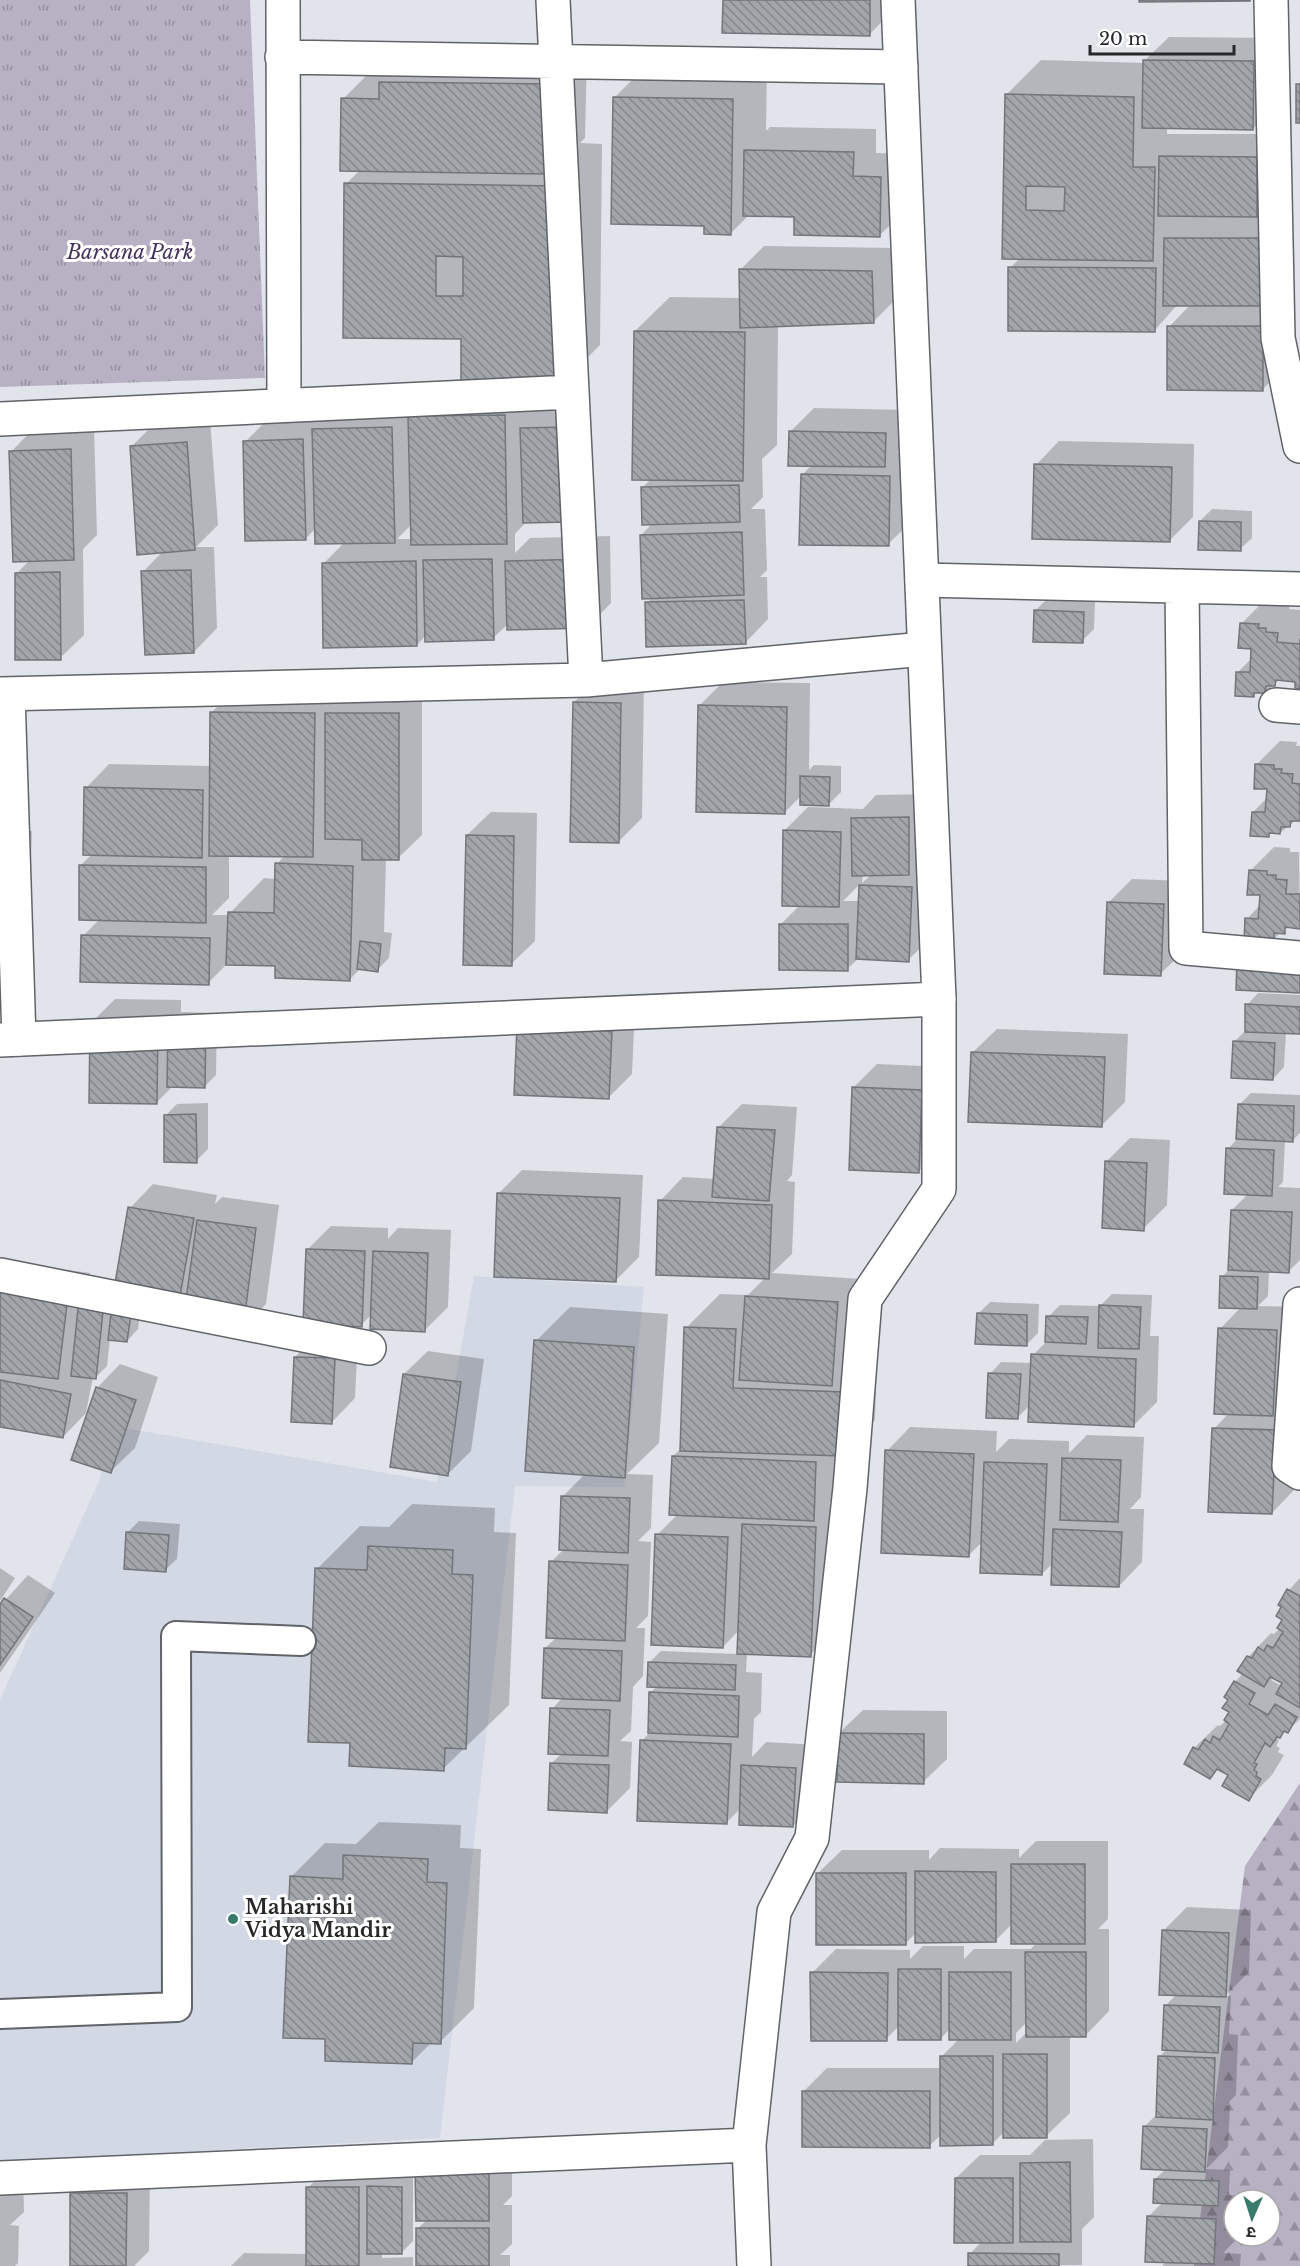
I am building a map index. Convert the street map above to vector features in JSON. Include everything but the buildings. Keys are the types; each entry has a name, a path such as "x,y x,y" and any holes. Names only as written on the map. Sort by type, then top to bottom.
{"street":[{"path":"283,0 284,405"},
{"path":"553,0 586,680"},
{"path":"754,2266 749,2145 774,1912 812,1838 850,1488 865,1299 939,1190 939,999 898,0"},
{"path":"1270,0 1289,337 1300,446"},
{"path":"282,57 901,67"},
{"path":"0,419 572,392"},
{"path":"922,580 1300,589"},
{"path":"1182,586 1186,948 1300,958"},
{"path":"924,649 586,680 4,694 10,1040 939,999"},
{"path":"0,1275 369,1348"},
{"path":"1300,1304 1289,1467 1300,1473"},
{"path":"0,2178 749,2145"}],"lane":[{"path":"0,2014 177,2007 176,1636 301,1641"}],"shaded area":[{"name":"Maharishi Vidya Mandir","path":"474,1276 644,1287 624,1487 515,1486 440,2138 0,2162 0,1700 99,1481 113,1426 437,1482"}],"green space":[{"name":"Barsana Park","path":"0,0 250,0 265,378 0,387"},
{"path":"1300,1783 1300,2266 1194,2266 1245,1866"}],"place":[{"name":"Maharishi Vidya Mandir","path":"233,1919"}]}
